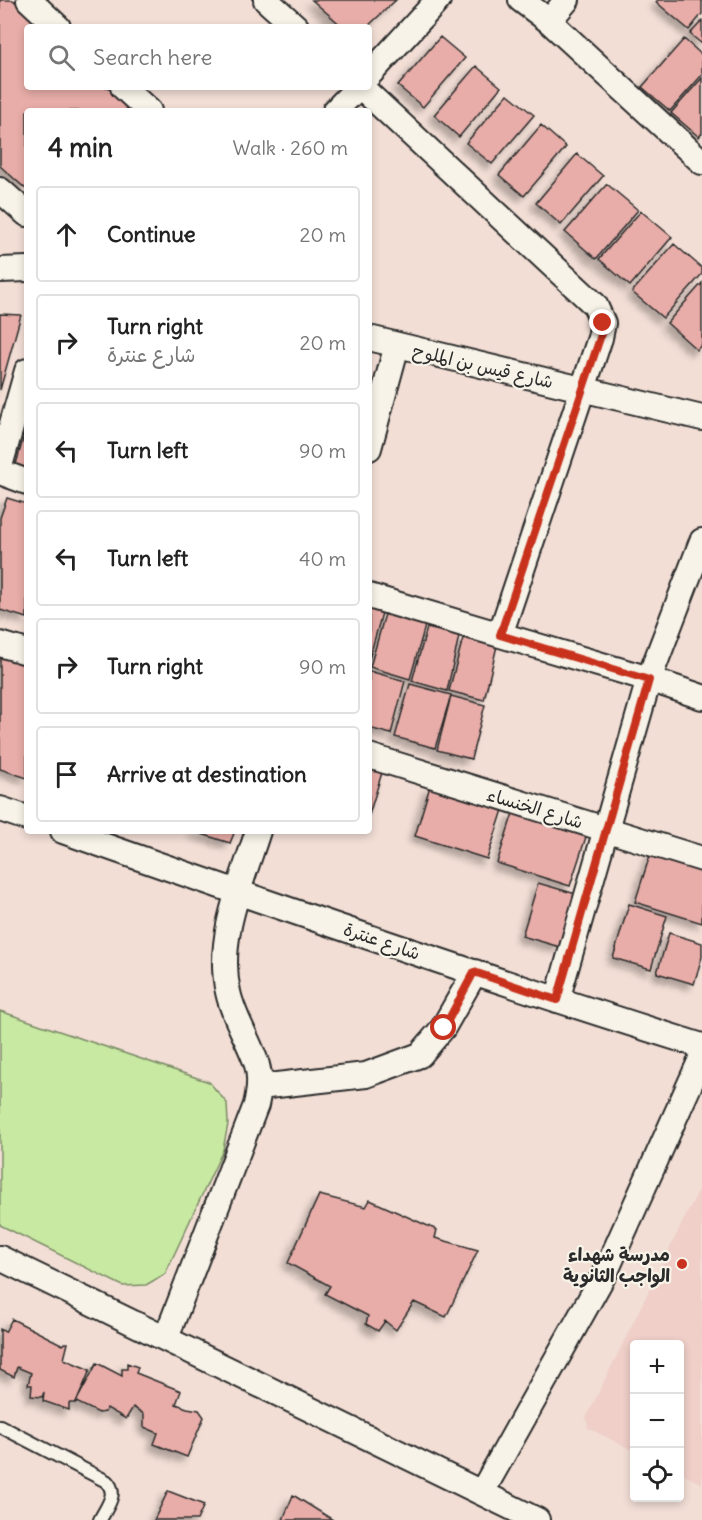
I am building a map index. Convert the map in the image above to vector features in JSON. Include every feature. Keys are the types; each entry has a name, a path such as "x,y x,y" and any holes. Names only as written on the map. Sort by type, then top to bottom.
{"street":[{"path":"29,0 55,24"},
{"path":"266,0 293,24"},
{"path":"372,72 438,0"},
{"path":"521,0 549,21 702,162"},
{"path":"549,21 567,0"},
{"path":"126,90 146,108"},
{"path":"338,108 357,90"},
{"path":"363,90 595,305 603,323 583,390 500,635"},
{"path":"0,190 24,211"},
{"path":"0,270 24,269"},
{"name":"شارع قيس بن الملوح","path":"372,339 702,418"},
{"path":"372,437 397,345"},
{"path":"0,466 24,382"},
{"path":"0,472 24,481"},
{"path":"557,1000 649,680 702,541"},
{"path":"372,597 702,697"},
{"path":"0,644 24,651"},
{"name":"شارع الخنساء","path":"372,757 702,859"},
{"path":"0,808 24,817"},
{"name":"شارع عنترة","path":"71,834 238,893 702,1046"},
{"path":"166,1338 256,1106 259,1087 257,1066 228,992 225,945 238,893 257,834"},
{"path":"259,1087 366,1075 420,1055 444,1028 474,972"},
{"path":"482,1492 606,1271 702,1057"},
{"path":"0,1258 537,1520"}],"lane":[{"path":"0,1426 106,1480 112,1486 113,1495 100,1520"}],"shaded area":[{"name":"مدرسة شهداء الواجب الثانوية","path":"702,1183 702,1484 684,1475 684,1340 630,1340 630,1449 588,1428 586,1418"}],"green space":[{"path":"0,1011 209,1082 227,1103 228,1124 223,1150 165,1274 146,1285 123,1286 0,1225"}],"building":[{"path":"0,0 13,0 40,24 24,24 24,90 111,90 131,108 24,108 24,187 0,166"},
{"path":"312,0 396,0 370,24 340,24"},
{"path":"658,0 702,0 702,14 689,30 656,2"},
{"path":"702,21 702,44 690,34"},
{"path":"440,37 465,58 423,107 398,86"},
{"path":"684,39 702,55 702,75 670,111 642,87"},
{"path":"476,66 501,87 459,137 434,115"},
{"path":"702,78 702,133 699,137 671,113"},
{"path":"508,94 534,115 492,164 466,143"},
{"path":"541,125 566,147 524,196 499,175"},
{"path":"577,154 603,176 561,225 536,203"},
{"path":"607,184 638,210 596,259 565,232"},
{"path":"641,211 672,237 630,286 599,259"},
{"path":"674,244 702,268 702,274 663,318 632,292"},
{"path":"702,283 702,344 697,350 667,323"},
{"path":"0,314 21,315 0,390"},
{"path":"24,436 24,471 15,468"},
{"path":"7,498 24,503 24,617 0,610 0,518"},
{"path":"372,610 382,613 372,648"},
{"path":"385,614 425,626 410,679 372,668 372,660"},
{"path":"427,628 459,636 447,691 412,681"},
{"path":"463,638 497,646 484,700 449,691"},
{"path":"0,654 24,661 24,777 0,769"},
{"path":"372,672 405,681 391,734 372,729"},
{"path":"410,684 451,695 435,748 395,737"},
{"path":"451,696 485,705 471,759 437,750"},
{"path":"372,763 384,766 372,805"},
{"path":"430,786 503,810 487,859 415,836"},
{"path":"513,813 586,837 570,886 497,863"},
{"path":"202,834 234,834 230,843"},
{"path":"651,852 702,869 702,923 635,902"},
{"path":"538,883 576,894 560,947 522,936"},
{"path":"629,904 667,916 651,969 613,958"},
{"path":"669,933 702,943 702,957 694,984 657,973"},
{"path":"319,1195 366,1207 370,1200 437,1230 435,1238 478,1250 446,1317 414,1302 396,1330 385,1321 378,1331 366,1324 368,1316 325,1294 330,1286 288,1263"},
{"path":"12,1319 63,1345 68,1343 64,1359 90,1370 76,1403 69,1403 69,1410 43,1401 44,1392 42,1397 31,1396 32,1385 28,1385 31,1373 17,1367 14,1377 0,1370 0,1329 5,1332"},
{"path":"97,1363 122,1376 122,1369 127,1369 127,1363 138,1367 136,1373 181,1391 176,1404 199,1410 204,1417 187,1457 154,1444 158,1433 144,1427 144,1414 133,1407 126,1419 107,1408 105,1412 99,1413 76,1402"},
{"path":"168,1491 204,1505 197,1520 154,1520"},
{"path":"293,1495 333,1520 283,1520"}],"place":[{"name":"مدرسة شهداء الواجب الثانوية","path":"682,1264"}],"route":[{"path":"444,1028 474,972 557,1000 649,680 500,635 600,338 603,323"}]}
